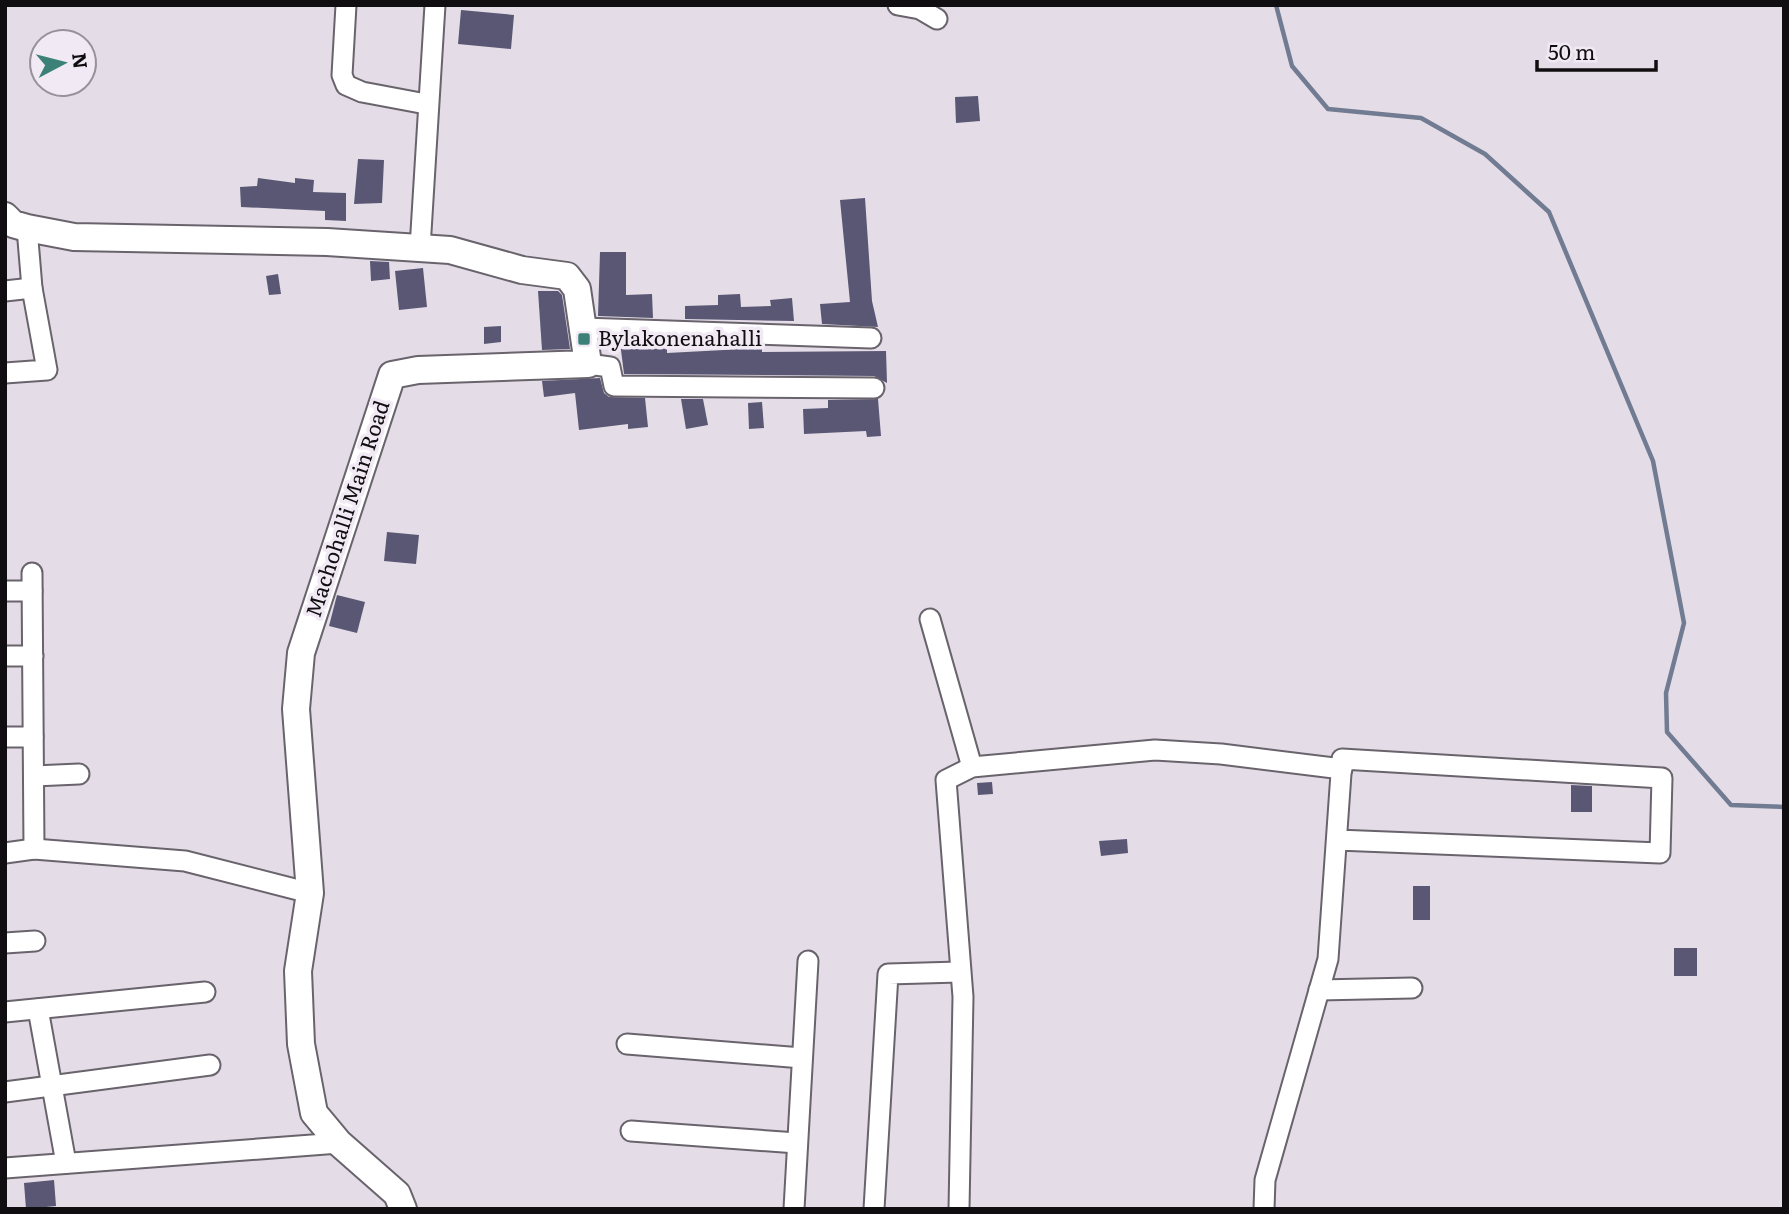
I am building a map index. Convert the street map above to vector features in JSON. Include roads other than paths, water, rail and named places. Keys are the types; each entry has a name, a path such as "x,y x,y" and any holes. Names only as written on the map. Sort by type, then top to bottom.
{"street":[{"path":"346,5 342,75 346,85 362,92 426,104"},
{"path":"419,248 426,104 435,5"},
{"path":"898,5 920,9 937,19"},
{"path":"5,373 47,370 33,288 16,222 74,237 327,242 450,250 522,270 567,276 577,289 588,364 610,367 614,386 874,388"},
{"path":"5,291 33,288"},
{"path":"583,328 871,338"},
{"name":"Machohalli Main Road","path":"403,1209 397,1194 339,1143 314,1113 301,1044 299,971 310,893 296,709 301,653 393,375 448,368 588,364"},
{"path":"5,591 32,582 34,849"},
{"path":"930,619 972,767"},
{"path":"5,656 33,656"},
{"path":"5,737 33,737"},
{"path":"959,1209 963,997 946,780 972,767 1155,750 1221,754 1342,769"},
{"path":"1264,1209 1265,1180 1328,958 1342,760 1662,778 1660,853 1337,840"},
{"path":"34,776 79,774"},
{"path":"5,853 34,849 185,861 310,893"},
{"path":"5,943 36,941"},
{"path":"794,1209 808,961"},
{"path":"874,1209 888,974 959,972"},
{"path":"1319,990 1412,988"},
{"path":"5,1012 205,992"},
{"path":"38,1009 66,1163"},
{"path":"627,1044 802,1058"},
{"path":"5,1092 210,1065"},
{"path":"631,1131 797,1143"},
{"path":"5,1168 339,1143"}],"waterway":[{"path":"1276,5 1292,66 1328,109 1421,118 1485,154 1549,212 1653,461 1684,623 1666,693 1667,732 1731,805 1784,807"}],"place":[{"name":"Bylakonenahalli","path":"584,339"}]}
